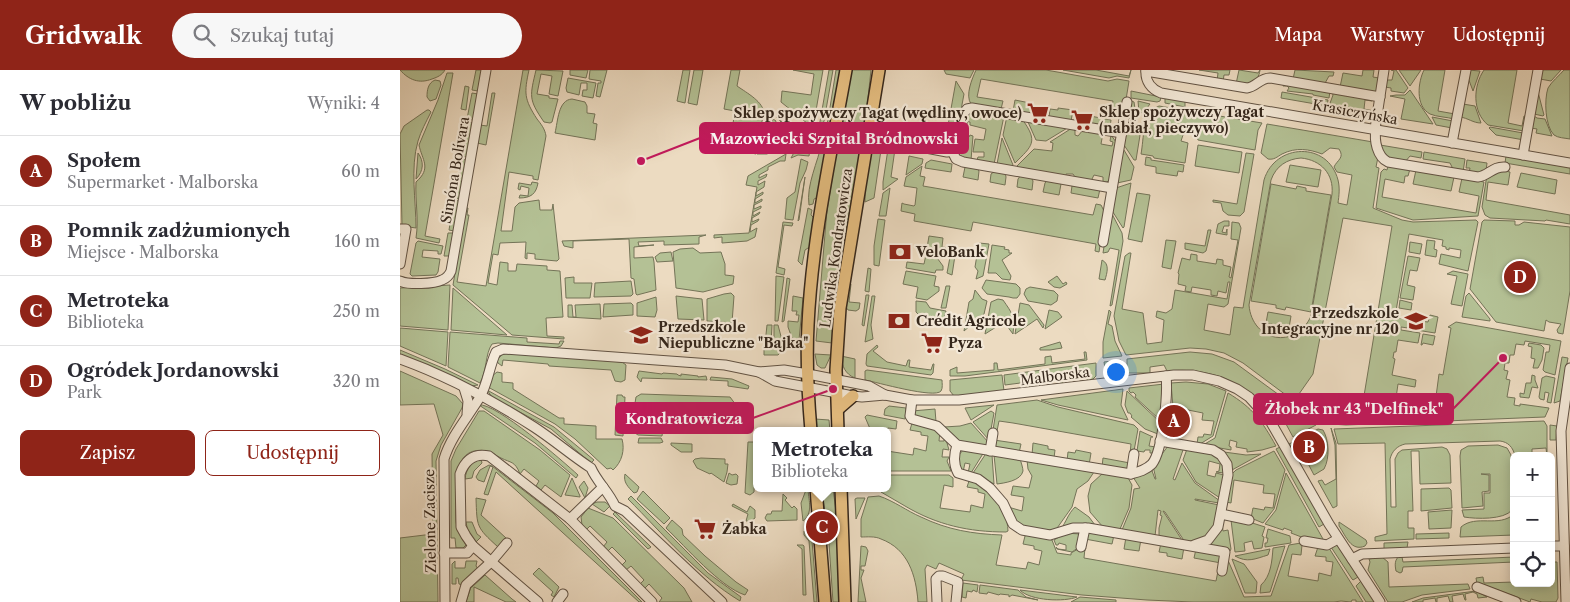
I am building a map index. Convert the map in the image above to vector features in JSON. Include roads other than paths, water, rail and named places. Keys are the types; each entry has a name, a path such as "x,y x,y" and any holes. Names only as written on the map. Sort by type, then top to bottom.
{"main road":[{"name":"Ludwika Kondratowicza","path":"811,427 808,388 808,324 812,272 846,70"},
{"name":"Ludwika Kondratowicza","path":"838,427 836,379 841,303 879,70"},
{"path":"838,409 853,396"},
{"path":"816,492 825,602"},
{"path":"841,492 845,602"}],"street":[{"name":"Simóna Bolívara","path":"400,281 406,283 438,282 450,274 486,70"},
{"path":"1384,70 1375,129 1376,142 1382,158 1386,161 1478,177 1484,176 1495,168 1504,167"},
{"path":"1452,142 1466,70"},
{"path":"1523,155 1538,70"},
{"path":"1146,71 1246,88 1254,86 1263,79 1270,78 1380,97"},
{"name":"Krasiczyńska","path":"1146,71 1146,79 1150,85 1161,93 1570,163"},
{"path":"1103,242 1127,102"},
{"path":"868,137 952,151 957,147 964,112 969,108 1122,133"},
{"path":"952,151 956,158 965,163 1112,188"},
{"path":"400,228 406,230 400,264"},
{"name":"Zielone Zacisze","path":"445,602 444,459 467,415 480,396 496,352 503,349 725,365 759,372"},
{"path":"400,359 480,396 534,427 591,468 595,477 611,497 620,501 625,511 722,602"},
{"path":"1566,602 1567,574 1564,546 1561,430 1570,368"},
{"name":"Malborska","path":"759,372 784,370 836,379 869,386 885,395"},
{"name":"Malborska","path":"759,372 774,381 808,388 853,396 885,395 912,400 991,398 1166,376 1194,375 1216,379 1237,389 1261,408 1272,423 1338,538 1380,602"},
{"path":"912,400 910,416 912,419 937,426 957,445 1131,474 1141,472 1151,464 1157,455 1167,398 1166,376"},
{"path":"464,388 468,401 467,415"},
{"path":"990,451 993,433"},
{"path":"1160,441 1212,449 1217,451 1227,464 1228,473 1217,529 1213,536 1203,543 1192,546"},
{"path":"957,445 954,466 958,472 978,479 990,488 1003,503 1015,526 1024,530 1050,535 1073,528 1085,528 1226,552 1222,570"},
{"path":"538,602 473,546 461,526 460,474 462,467 468,460 481,454 489,456 570,519 652,602"},
{"path":"1131,474 1134,454"},
{"path":"570,519 603,487"},
{"path":"1221,514 1250,520"},
{"path":"1081,547 1085,528"},
{"path":"1304,542 1327,545 1338,538"},
{"path":"461,602 466,585 491,562 507,543"},
{"path":"444,553 467,553 473,546"},
{"path":"1555,546 1564,546"},
{"path":"1352,559 1362,554 1510,548"},
{"path":"937,602 936,579 938,576 942,576 958,582 956,602"},
{"path":"1477,587 1516,602"},
{"path":"557,602 564,594"}],"place":[{"name":"Sklep spożywczy Tagat (wędliny, owoce)","path":"1038,113"},
{"name":"Sklep spożywczy Tagat (nabiał, pieczywo)","path":"1082,120"},
{"name":"Mazowiecki Szpital Bródnowski","path":"641,161"},
{"name":"VeloBank","path":"900,252"},
{"name":"Ogródek Jordanowski","path":"1520,277"},
{"name":"Crédit Agricole","path":"899,321"},
{"name":"Przedszkole Integracyjne nr 120","path":"1416,321"},
{"name":"Przedszkole Niepubliczne \"Bajka\"","path":"641,335"},
{"name":"Pyza","path":"932,343"},
{"name":"Żłobek nr 43 \"Delfinek\"","path":"1503,358"},
{"name":"Kondratowicza","path":"833,389"},
{"name":"Społem","path":"1174,421"},
{"name":"Pomnik zadżumionych","path":"1309,447"},
{"name":"Metroteka","path":"822,527"},
{"name":"Żabka","path":"705,529"}]}
